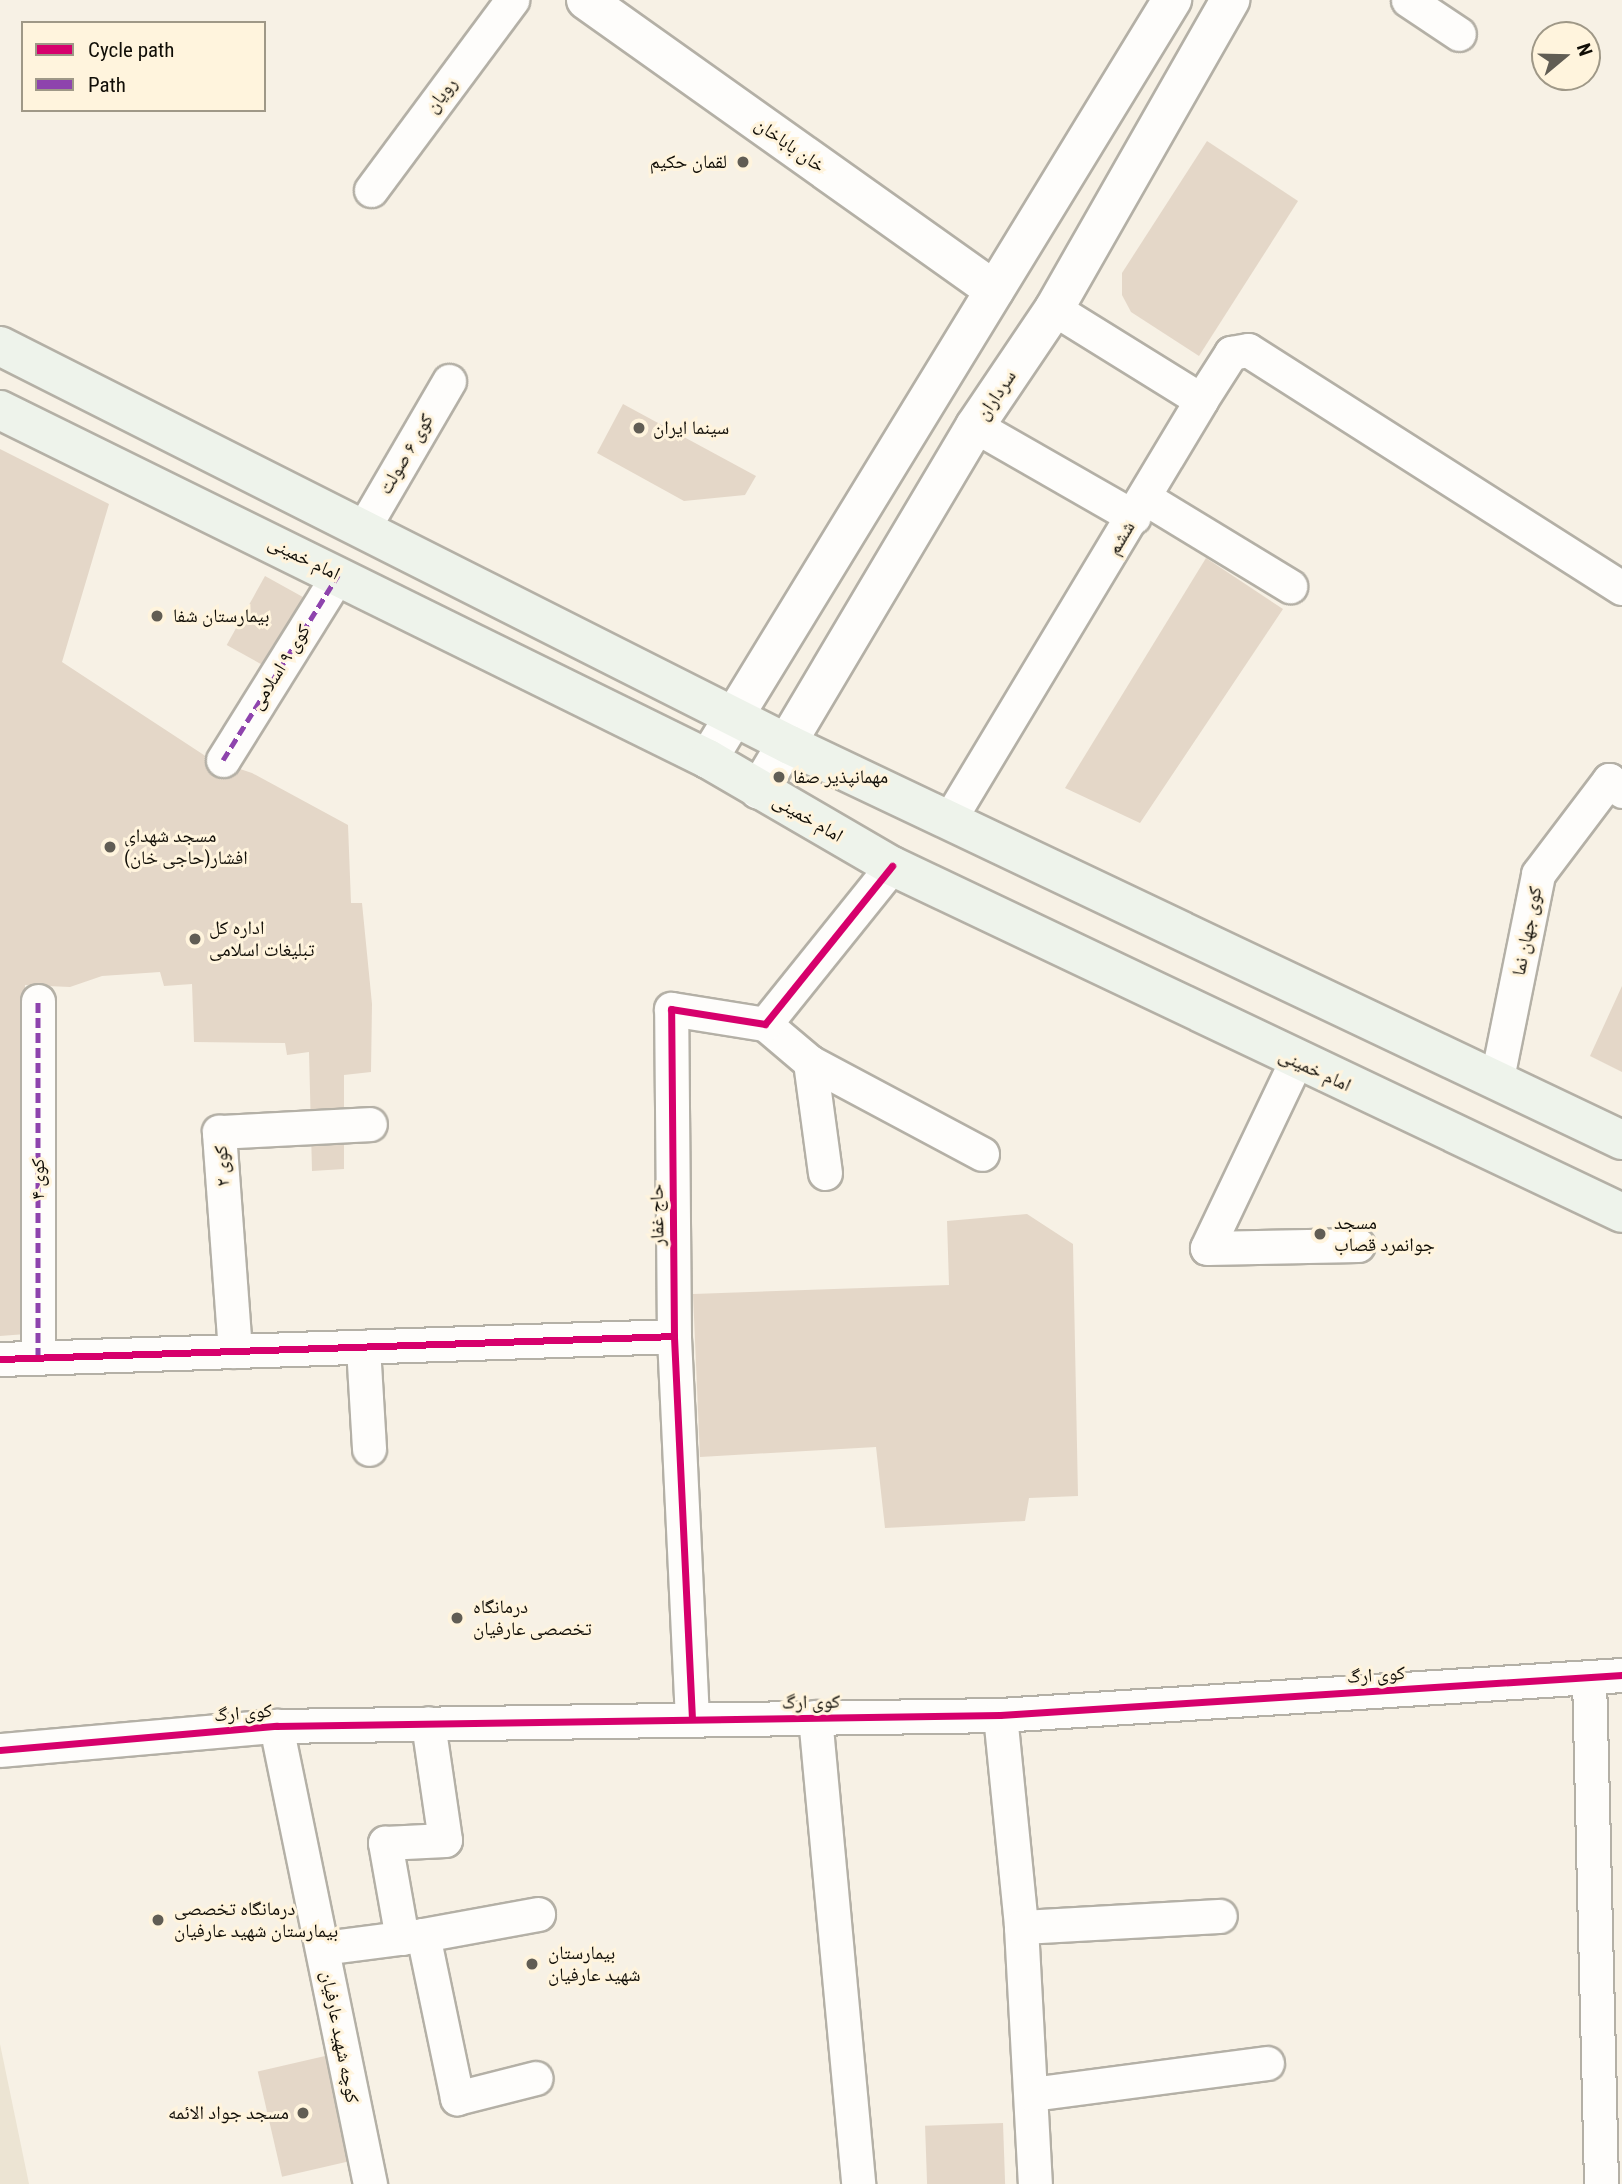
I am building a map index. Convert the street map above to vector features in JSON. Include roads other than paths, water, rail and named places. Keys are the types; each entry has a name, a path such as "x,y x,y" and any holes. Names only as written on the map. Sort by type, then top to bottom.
{"main road":[{"name":"خان باباخان","path":"586,0 994,290"},
{"path":"708,759 1172,0"},
{"name":"سرداران","path":"760,790 790,745 975,426 1054,309 1230,0"},
{"path":"0,346 364,527 790,745 1497,1078 1622,1140"},
{"name":"امام خمینی","path":"0,410 708,759 892,866 1296,1061 1622,1213"}],"street":[{"name":"رویان","path":"371,190 512,0"},
{"path":"1408,0 1459,34"},
{"path":"1054,309 1200,400"},
{"name":"ششم","path":"949,820 1140,508 1200,400 1231,353 1248,350 1622,588"},
{"name":"کوی ۶ صولت","path":"364,527 449,381"},
{"path":"975,426 1290,586"},
{"name":"کوی ۹ اسلامی","path":"223,760 338,575"},
{"name":"کوی جهان نما","path":"1497,1078 1538,874 1608,780 1622,791"},
{"path":"892,866 765,1024 810,1062 982,1154"},
{"name":"کوی ۴","path":"38,1001 38,1357"},
{"name":"حاج غفار","path":"692,1719 674,1336 671,1009 765,1024"},
{"path":"1296,1061 1206,1248 1358,1245"},
{"path":"810,1062 825,1173"},
{"name":"کوی ۲","path":"234,1351 219,1132 370,1124"},
{"path":"0,1359 674,1336"},
{"path":"363,1347 369,1448"},
{"name":"کوی ارگ","path":"0,1750 276,1726 1000,1715 1622,1675"},
{"path":"1589,1677 1601,2184"},
{"path":"1000,1715 1021,1927 1035,2184"},
{"path":"815,1717 858,2184"},
{"path":"428,1723 444,1840 386,1843 457,2098 536,2078"},
{"name":"کوچه شهید عارفیان","path":"276,1726 370,2184"},
{"path":"323,1948 538,1914"},
{"path":"1021,1927 1220,1916"},
{"path":"1032,2094 1268,2063"}],"place":[{"name":"لقمان حکیم","path":"743,162"},
{"name":"سینما ایران","path":"639,428"},
{"name":"بیمارستان شفا","path":"157,616"},
{"name":"مهمانپذیر صفا","path":"779,777"},
{"name":"مسجد شهدای افشار(حاجی خان)","path":"110,847"},
{"name":"اداره کل تبلیغات اسلامی","path":"195,939"},
{"name":"مسجد جوانمرد قصاب","path":"1320,1234"},
{"name":"درمانگاه تخصصی عارفیان","path":"457,1618"},
{"name":"درمانگاه تخصصی بیمارستان شهید عارفیان","path":"158,1920"},
{"name":"بیمارستان شهید عارفیان","path":"532,1964"},
{"name":"مسجد جواد الائمه","path":"303,2113"}]}
